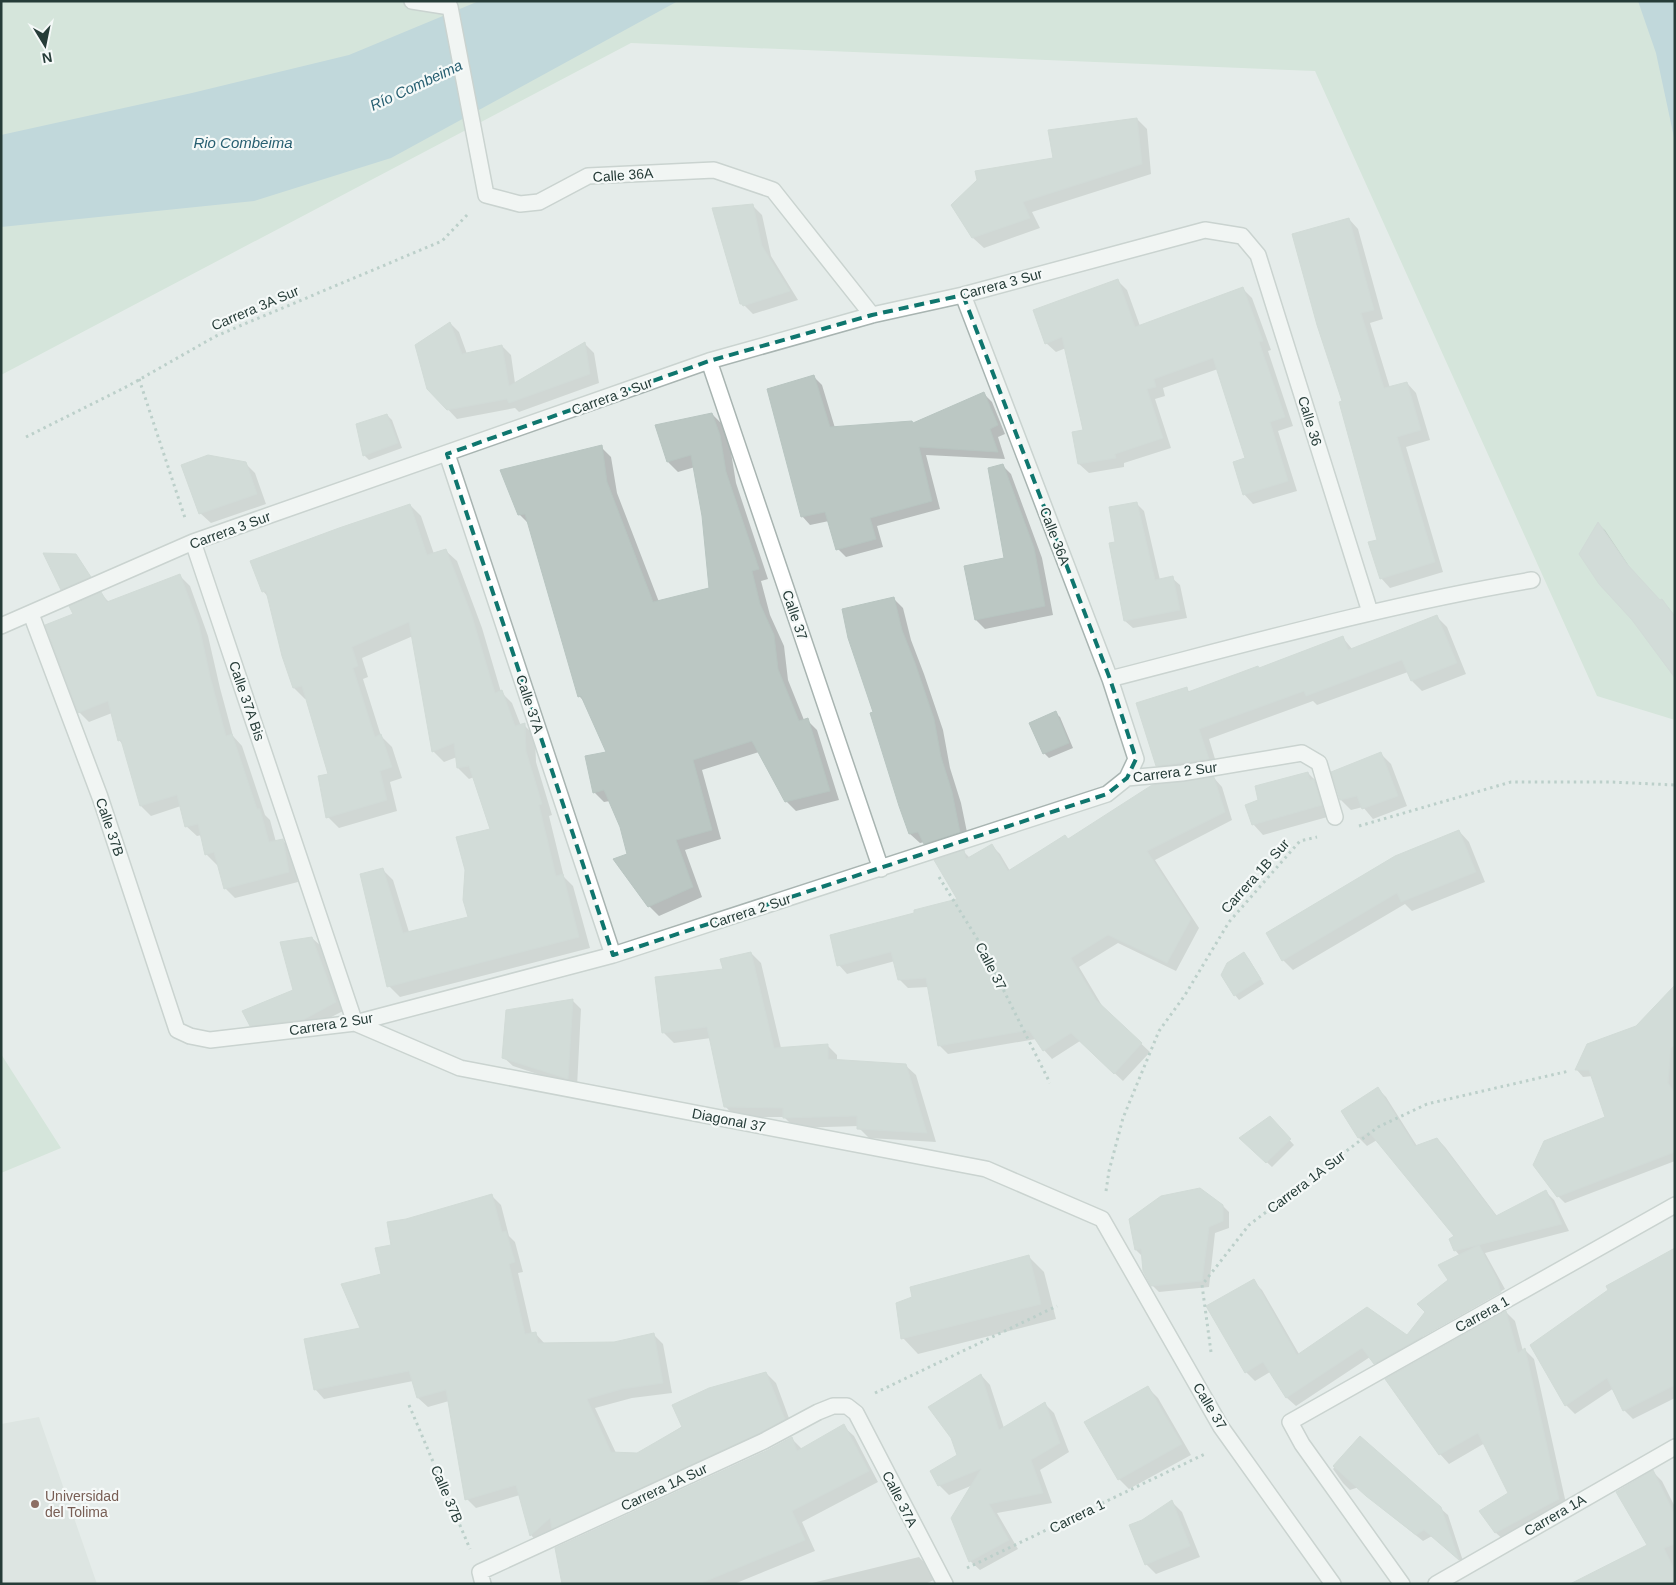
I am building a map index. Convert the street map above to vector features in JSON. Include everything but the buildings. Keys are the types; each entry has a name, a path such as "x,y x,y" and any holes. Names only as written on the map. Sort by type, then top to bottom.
{"street":[{"path":"412,1 450,8 486,195"},
{"name":"Calle 36A","path":"486,195 520,204 530,203 539,202 588,176 714,170 773,190 872,315"},
{"name":"Carrera 3 Sur","path":"1,626 193,542 709,361 872,315 964,294 1205,230 1242,236"},
{"name":"Calle 36","path":"1242,236 1258,255 1370,612"},
{"name":"Calle 36A","path":"964,294 1110,679 1136,758 1126,778"},
{"name":"Calle 37","path":"709,361 881,869"},
{"name":"Calle 37A","path":"447,454 613,955"},
{"name":"Calle 37A Bis","path":"193,542 355,1024"},
{"path":"1110,679 1370,612 1468,591 1532,580"},
{"name":"Calle 37B","path":"31,614 100,797 177,1030 190,1036"},
{"name":"Carrera 2 Sur","path":"190,1036 210,1040 355,1024 613,955 1107,794 1126,778 1182,773 1302,753 1319,763 1335,817"},
{"name":"Diagonal 37","path":"355,1024 460,1068 986,1169 1102,1219"},
{"name":"Carrera 1","path":"1402,1584 1302,1444 1290,1422 1675,1205"},
{"name":"Calle 37","path":"1102,1219 1221,1427 1333,1584"},
{"name":"Carrera 1A Sur","path":"482,1578 764,1441 818,1412 833,1406 852,1410"},
{"name":"Calle 37A","path":"852,1410 941,1582"},
{"name":"Carrera 1A","path":"1436,1584 1675,1447"}],"path":[{"name":"Carrera 3A Sur","path":"26,438 216,336 442,240 486,195"},
{"path":"139,379 193,542"},
{"path":"1355,828 1511,782 1611,782 1675,785"},
{"name":"Carrera 1B Sur","path":"1102,1219 1109,1171 1123,1118 1159,1031 1186,995 1229,922 1300,841 1318,837"},
{"name":"Calle 37","path":"924,854 982,945 1050,1083"},
{"name":"Carrera 1A Sur","path":"1212,1360 1202,1285 1249,1225 1378,1128 1418,1108 1427,1104 1569,1071"},
{"path":"852,1410 1057,1306"},
{"name":"Calle 37B","path":"409,1405 482,1578"},
{"name":"Carrera 1","path":"941,1582 1210,1452"}],"highlighted area":[{"path":"963,295 1110,679 1136,759 1127,778 1107,794 613,955 447,454 709,361 872,315"}],"shaded area":[{"name":"Universidad del Tolima","path":"39,1417 97,1584 1,1584 1,1424"}],"green space":[{"path":"1,1 1675,1 1675,720 1597,696 1315,71 631,43 1,375"},
{"path":"1,1054 61,1148 1,1173"}],"water":[{"name":"Rio Combeima","path":"479,1 678,1 391,158 254,201 1,227 1,135 192,93 349,55"},
{"path":"1638,1 1675,1 1675,142 1656,53"}],"place":[{"name":"Universidad del Tolima","path":"35,1504"}],"water label":[{"name":"Río Combeima","path":"416,85"}]}
